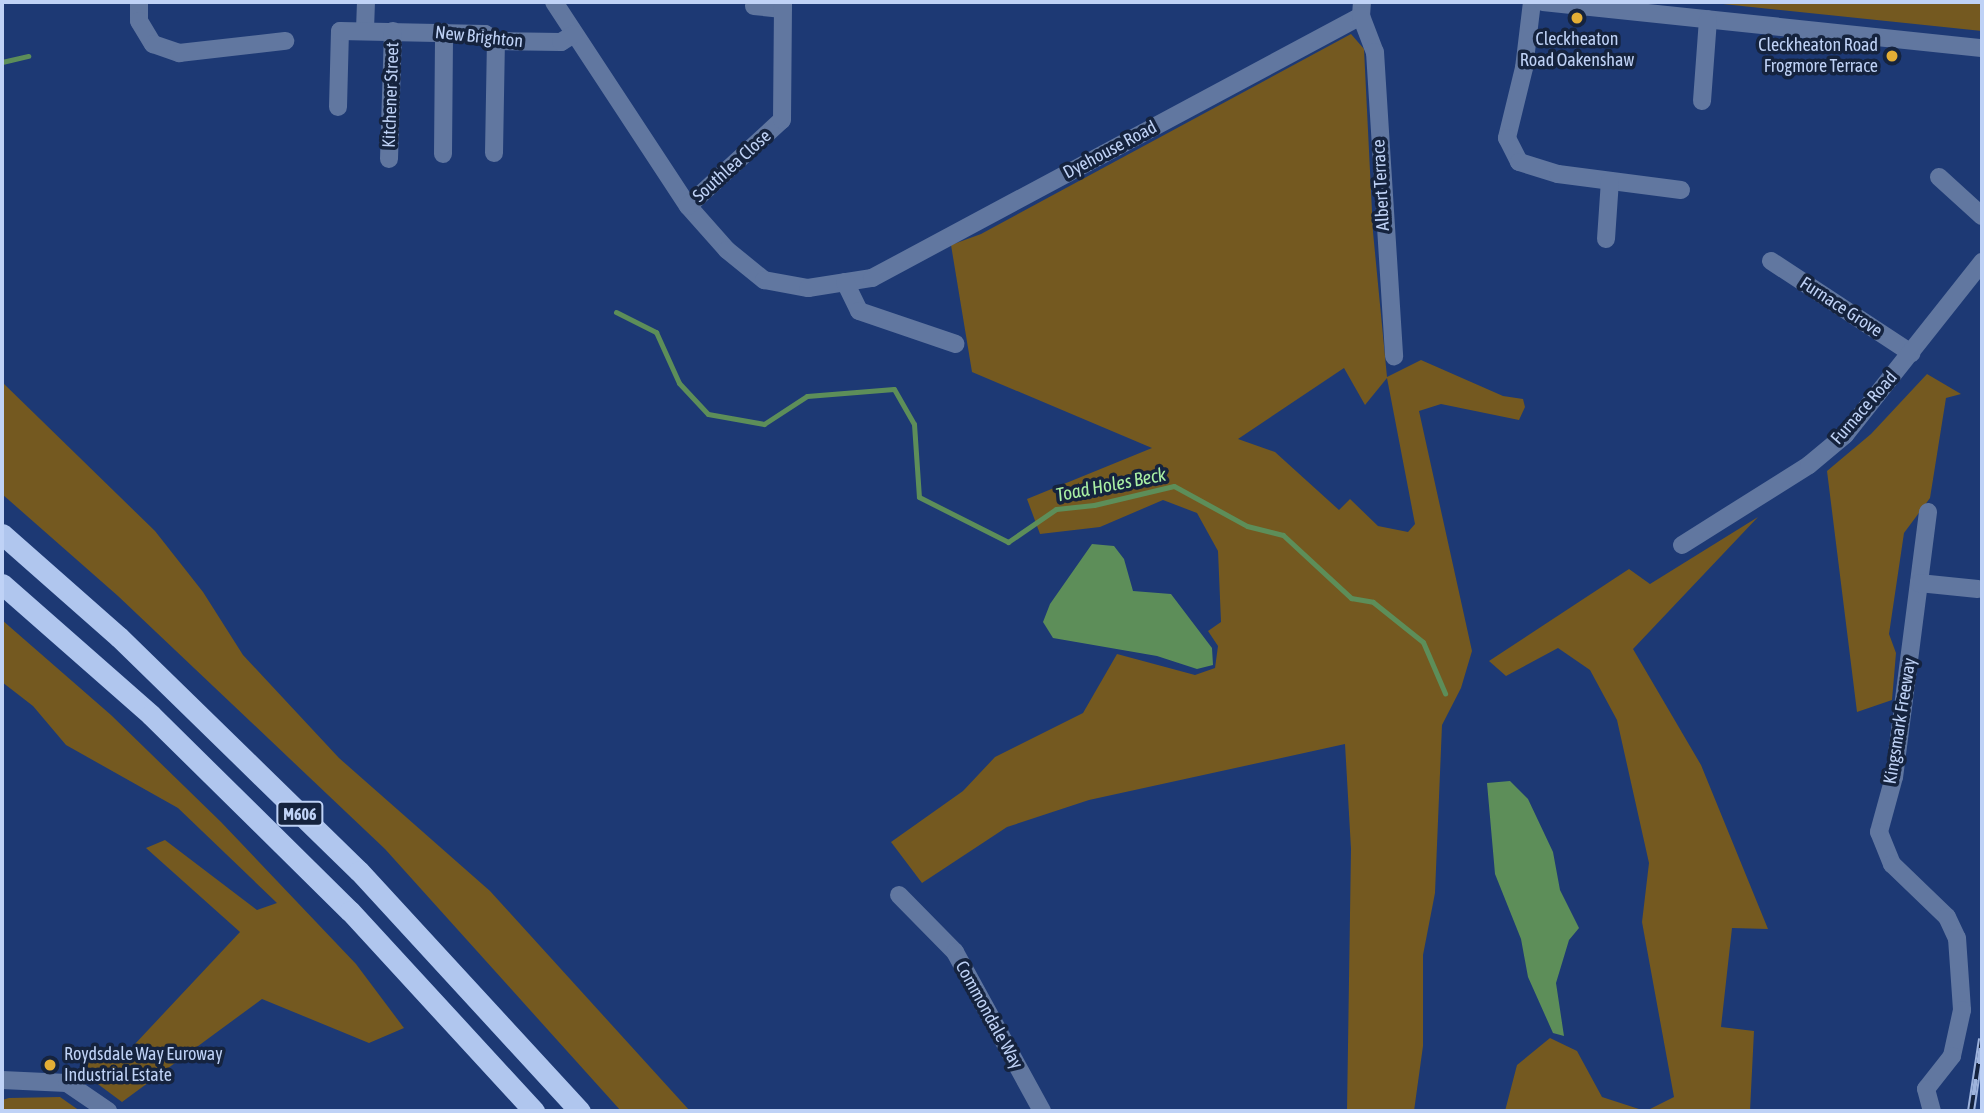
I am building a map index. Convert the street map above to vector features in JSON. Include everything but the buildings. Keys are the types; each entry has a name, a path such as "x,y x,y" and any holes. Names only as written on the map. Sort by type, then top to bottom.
{"highway":[{"name":"M606","path":"2,534 119,638 359,872 580,1111"},
{"name":"M606","path":"2,584 150,715 350,911 534,1111"}],"street":[{"path":"139,2 139,21 153,44 179,54 285,41"},
{"path":"365,30 366,2"},
{"name":"Dyehouse Road","path":"554,2 688,206 727,250 764,280 808,288 872,278 1361,9"},
{"path":"1532,2 1524,68 1507,138 1519,162 1558,174 1681,190"},
{"path":"1542,2 1982,48"},
{"path":"754,6 783,5"},
{"name":"Southlea Close","path":"688,206 782,120 783,5"},
{"name":"Albert Terrace","path":"1361,9 1375,52 1394,356"},
{"path":"1702,101 1708,19"},
{"name":"Kitchener Street","path":"389,159 393,30"},
{"name":"New Brighton","path":"338,107 341,31 485,34 496,41 561,42 574,34"},
{"path":"443,154 444,32"},
{"path":"494,153 496,41"},
{"path":"1939,177 1982,216"},
{"path":"1606,239 1610,181"},
{"name":"Furnace Grove","path":"1771,261 1911,353"},
{"name":"Furnace Road","path":"1682,545 1809,465 1846,435 1982,262"},
{"path":"845,282 859,311 956,344"},
{"name":"Kingsmark Freeway","path":"1928,512 1894,777 1879,832 1892,864 1947,917 1957,938 1964,990 1962,1010 1952,1056 1926,1089 1932,1111"},
{"path":"1919,583 1978,589"},
{"name":"Commondale Way","path":"899,895 955,952 1042,1111"},
{"path":"2,1080 67,1083 108,1111"}],"shaded area":[{"path":"1704,2 1982,2 1982,31 1915,24"},
{"path":"1351,34 1364,49 1373,232 1387,377 1421,360 1503,396 1523,399 1525,407 1519,420 1441,404 1419,411 1472,651 1461,688 1442,725 1435,893 1423,955 1423,1046 1414,1111 1347,1111 1351,849 1345,744 1089,800 1007,827 922,883 891,842 963,791 995,757 1083,713 1117,654 1195,675 1215,668 1218,646 1208,631 1221,622 1218,551 1197,513 1163,500 1100,527 1040,534 1027,499 1152,448 972,372 951,245 981,234","holes":["1344,368 1365,405 1387,378 1415,524 1408,532 1378,526 1350,499 1339,510 1275,452 1238,439"]},
{"path":"1927,374 1961,394 1946,398 1930,498 1904,533 1889,634 1896,653 1892,700 1857,712 1827,471 1871,434"},
{"path":"2,382 155,531 203,592 243,655 339,758 490,891 690,1111 621,1111 385,849 118,596 2,494"},
{"path":"1758,517 1633,649 1701,765 1768,929 1732,928 1721,1027 1754,1031 1750,1111 1646,1111 1674,1097 1642,922 1649,863 1617,720 1590,670 1558,648 1506,676 1489,661 1629,569 1650,584"},
{"path":"1092,544 1114,546 1124,559 1133,591 1171,594 1212,648 1213,665 1197,669 1157,656 1053,638 1043,622 1050,604"},
{"path":"2,620 111,715 221,822 356,964 404,1028 369,1043 262,999 122,1102 79,1070 91,1059 119,1061 240,932 146,848 165,840 257,910 277,903 178,808 66,745 33,706 2,682"},
{"path":"1510,781 1528,799 1553,852 1560,890 1579,928 1569,940 1556,983 1564,1036 1553,1033 1528,977 1521,939 1495,874 1487,783"},
{"path":"1550,1038 1577,1051 1602,1097 1645,1111 1505,1111 1517,1065"},
{"path":"60,1097 80,1111 2,1111 2,1100 9,1098"}],"waterway":[{"path":"2,62 28,56"},
{"name":"Toad Holes Beck","path":"616,312 656,332 679,383 708,414 764,424 807,396 894,389 914,424 919,497 1008,542 1056,509 1094,505 1174,486 1247,526 1283,535 1351,598 1373,602 1423,642 1445,693"}],"railway":[{"path":"1971,1111 1982,1039"}],"place":[{"name":"Cleckheaton Road Oakenshaw","path":"1577,18"},
{"name":"Cleckheaton Road Frogmore Terrace","path":"1892,56"},
{"name":"Roydsdale Way Euroway Industrial Estate","path":"50,1065"}]}
